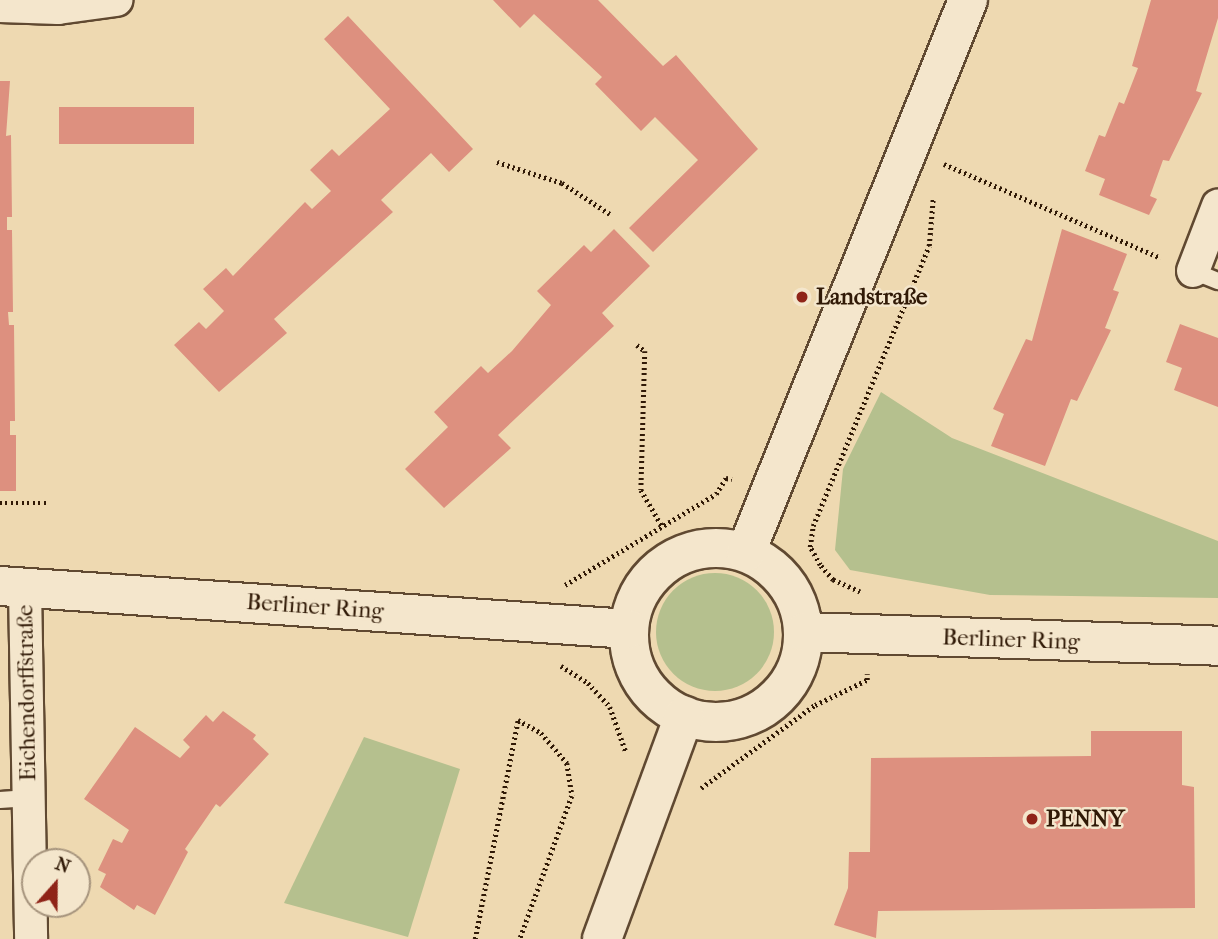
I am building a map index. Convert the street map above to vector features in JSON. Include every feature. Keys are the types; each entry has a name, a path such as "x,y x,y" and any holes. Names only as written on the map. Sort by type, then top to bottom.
{"main road":[{"path":"746,552 968,0"},
{"path":"719,547 746,552 787,583 804,632 800,661 787,687 766,707 741,719 712,722 684,716 660,702 642,682 631,656 629,629 648,579 668,562 719,547"},
{"name":"Berliner Ring","path":"13,587 629,629"},
{"name":"Berliner Ring","path":"804,632 1218,646"},
{"path":"602,939 684,716"}],"street":[{"path":"0,6 58,8 116,0"},
{"path":"1205,276 1218,206"},
{"name":"Eichendorffstraße","path":"13,587 14,799 32,939"}],"path":[{"path":"939,175 948,151"},
{"path":"497,162 562,183 610,214"},
{"path":"943,164 1205,276"},
{"path":"694,801 699,789 815,705 866,680 872,635 872,597 833,580 810,547 813,526 929,246 935,187"},
{"path":"637,345 645,351 641,490 662,526"},
{"path":"0,503 49,503"},
{"path":"475,939 518,720 541,733 567,763 572,796 520,939"}],"green space":[{"path":"881,392 952,438 1218,541 1218,598 990,595 850,570 835,550 843,469"},
{"path":"715,573 748,583 764,599 774,632 764,665 748,681 715,691 682,681 666,665 656,632 666,599 682,583"},
{"path":"364,737 460,769 408,937 284,903"}],"building":[{"path":"493,0 598,0 663,66 676,55 758,149 653,252 629,228 698,160 655,117 641,131 595,84 602,77 534,14 520,28"},
{"path":"1151,0 1218,0 1218,18 1196,91 1202,93 1169,161 1163,160 1150,196 1157,199 1149,215 1099,195 1105,179 1085,171 1099,135 1105,137 1119,102 1124,104 1138,68 1132,66"},
{"path":"348,16 473,149 449,172 431,153 381,200 393,212 274,319 287,333 219,392 174,345 199,322 206,329 224,311 203,289 226,268 233,276 305,202 312,209 331,191 310,170 332,149 339,156 390,109 324,39"},
{"path":"0,81 10,81 6,136 11,135 12,217 7,217 7,230 12,230 13,312 8,312 9,325 14,325 15,421 10,421 10,435 16,435 16,491 0,491"},
{"path":"59,107 194,107 194,144 59,144"},
{"path":"614,229 650,266 602,313 614,326 498,435 511,448 444,508 405,469 448,427 434,412 481,366 488,373 512,351 551,305 537,291 584,245 591,252"},
{"path":"1062,229 1127,254 1113,290 1119,292 1105,328 1111,330 1077,401 1071,399 1045,466 991,446 1004,414 993,409 1026,339 1032,341"},
{"path":"1180,324 1218,338 1218,407 1174,390 1182,368 1166,362"},
{"path":"223,711 256,735 253,739 269,754 220,807 216,804 185,849 188,852 155,915 137,905 134,910 100,887 106,874 98,870 113,839 122,843 129,830 84,799 135,727 180,758 190,747 183,740 206,715 213,722"},
{"name":"PENNY","path":"1091,731 1182,731 1182,785 1194,787 1195,908 878,911 876,938 834,925 848,888 849,852 870,852 871,758 1091,756"}],"place":[{"name":"Landstraße","path":"802,297"},
{"name":"PENNY","path":"1032,819"}]}
